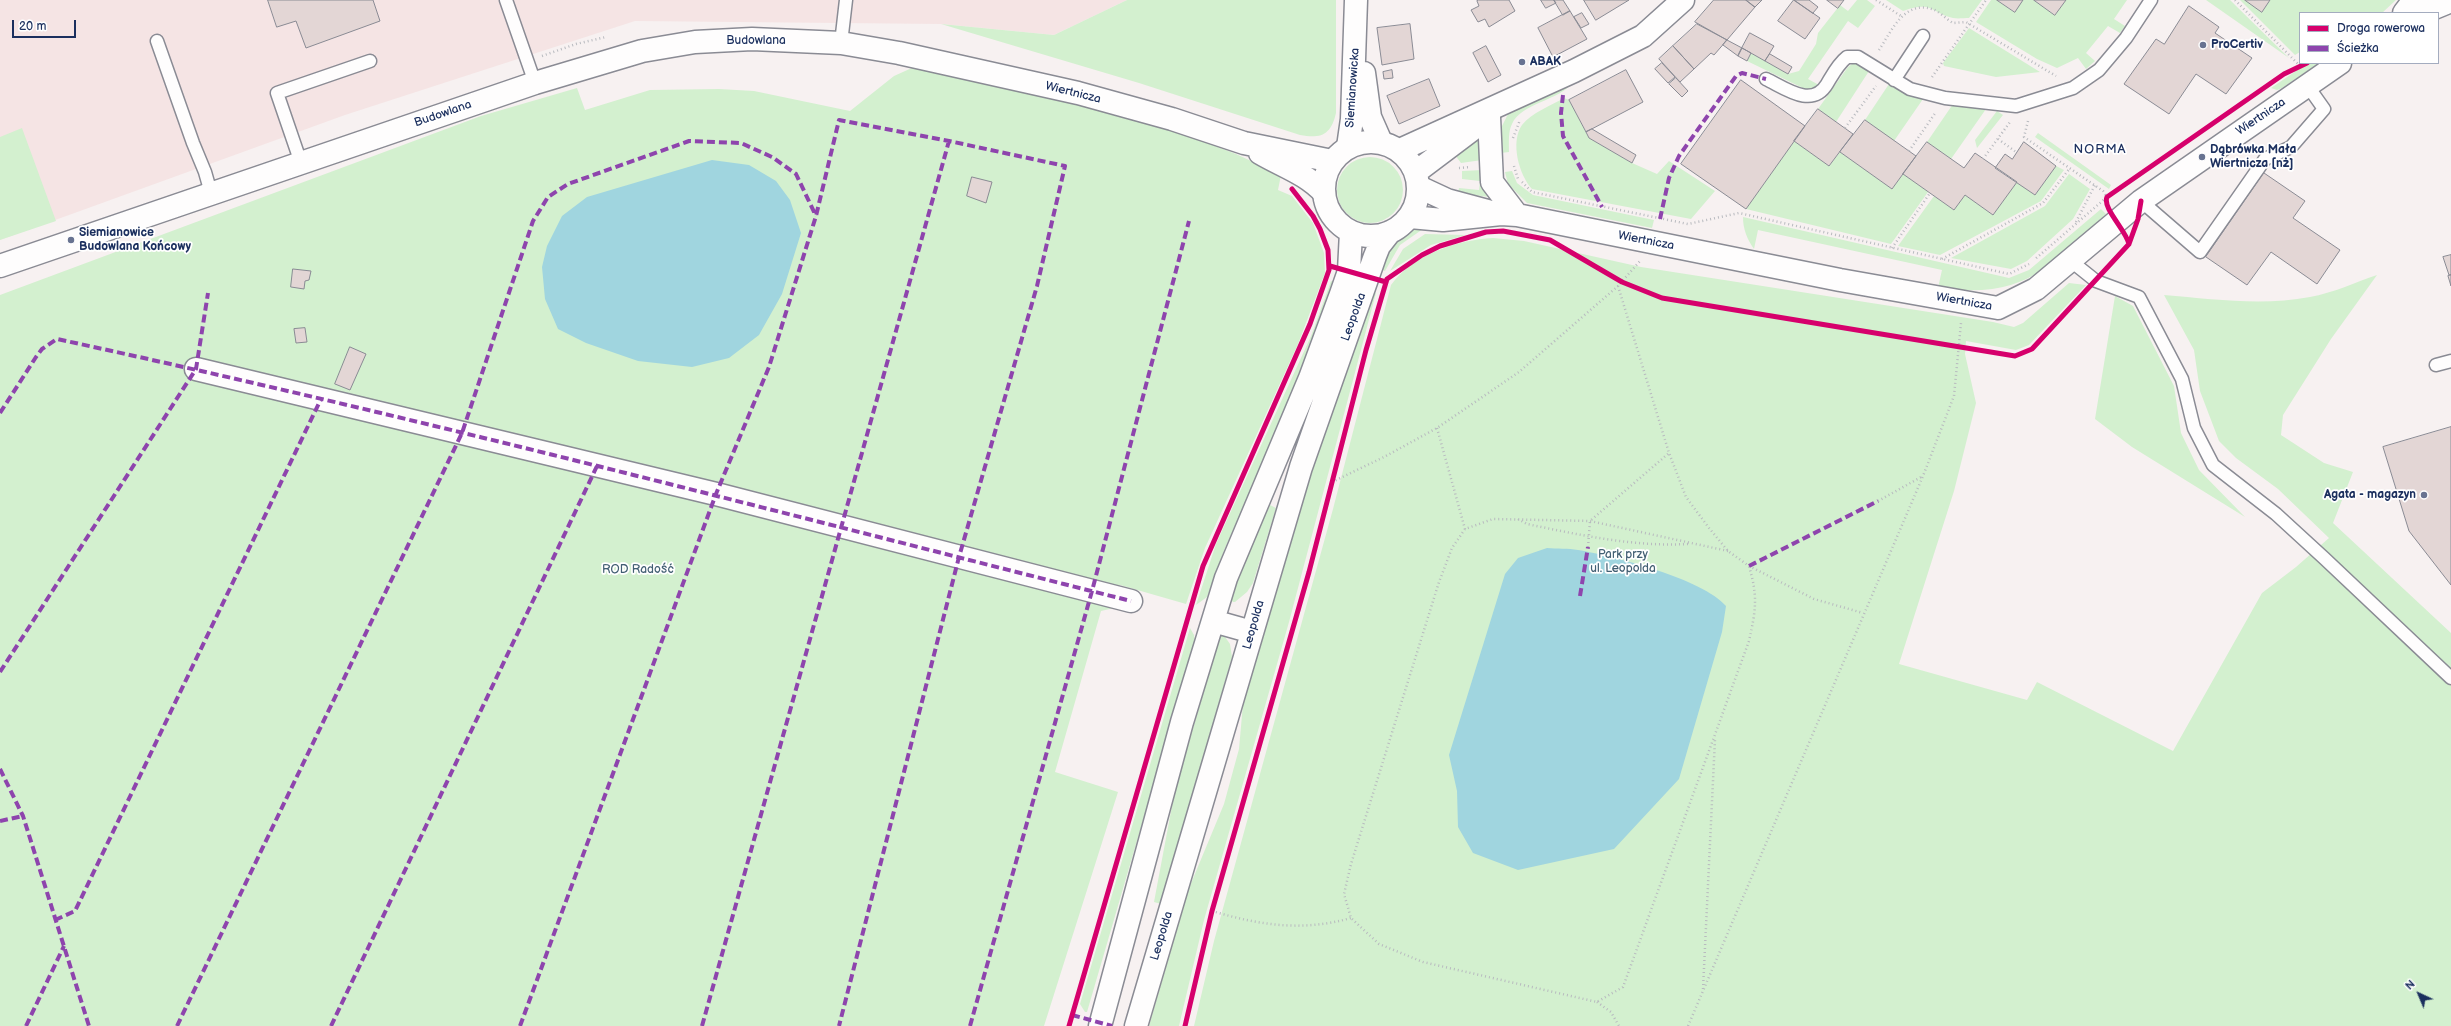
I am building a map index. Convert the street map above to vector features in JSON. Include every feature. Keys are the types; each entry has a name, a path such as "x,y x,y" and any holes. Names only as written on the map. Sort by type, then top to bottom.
{"street":[{"name":"Siemianowicka","path":"1340,154 1352,119 1357,28 1356,0"},
{"path":"1390,146 1410,161 1418,180 1417,203 1410,217 1398,229 1372,236 1351,232 1338,223 1331,214 1324,193 1324,182 1340,154 1358,143 1390,146 1508,101 1574,71 1643,36 1683,0"},
{"path":"2405,12 2414,0"},
{"path":"2424,12 2450,1"},
{"name":"Siemianowicka","path":"1357,28 1370,116 1390,146"},
{"name":"Budowlana","path":"0,266 535,83 642,51 695,42 752,39 841,43 899,53"},
{"name":"Wiertnicza","path":"899,53 1078,94 1172,119 1244,144 1292,171 1305,176 1324,193"},
{"name":"Wiertnicza","path":"1418,180 1447,200 1509,215 1840,280 1998,308 2036,289 2071,261 2140,201 2300,73 2336,64"},
{"path":"1418,180 1508,101"},
{"path":"1489,118 1492,182 1509,215"},
{"name":"Wiertnicza","path":"1244,144 1340,154"},
{"name":"Wiertnicza","path":"1410,217 1443,220 1509,215"},
{"name":"Leopolda","path":"1100,1026 1182,722 1213,621 1237,552 1310,378 1342,294 1352,254 1351,232"},
{"name":"Leopolda","path":"1136,1026 1301,467 1378,246 1390,232"},
{"path":"196,369 716,494 1131,601"},
{"path":"1213,621 1252,632"}],"lane":[{"path":"506,0 535,83"},
{"path":"841,43 846,0"},
{"path":"1766,79 1798,94 1810,97 1824,89 1841,62 1847,56 1858,57 1910,89 1945,98 2016,106 2022,105 2073,88 2099,70 2126,38 2151,0"},
{"path":"1889,77 1923,36"},
{"path":"157,41 192,143 205,172 211,193"},
{"path":"301,163 277,93 370,61"},
{"path":"2140,201 2200,252 2265,159 2291,147 2327,112 2300,73"},
{"path":"2071,261 2096,281 2139,297 2182,379 2194,428 2213,465 2302,538 2451,678"},
{"path":"2436,365 2451,361"}],"path":[{"path":"1876,0 1901,16"},
{"path":"1922,92 1986,0"},
{"path":"2235,0 2300,73 2307,64"},
{"path":"1870,65 1901,16 1921,8 1932,9 1953,23 1966,22 2073,88"},
{"path":"528,61 576,44 607,37"},
{"path":"1845,128 1889,77"},
{"path":"1909,151 1945,98"},
{"path":"2038,100 2028,117 2024,136 2103,191 2107,197 2106,207 2117,221"},
{"path":"1983,159 2022,105"},
{"path":"1513,142 1518,124 1525,115"},
{"path":"1998,140 2016,152"},
{"path":"1514,164 1519,180 1532,192 1552,197 1688,224 1739,213 2009,274 2028,265 2107,197"},
{"path":"1941,259 2043,203 2070,168"},
{"path":"2075,224 2095,185"},
{"path":"1892,248 1930,193"},
{"path":"1332,482 1384,457 1437,428 1519,372 1622,284 1646,256"},
{"path":"1615,278 1622,284 1669,453 1686,497 1728,551 1749,566 1814,600 1863,613"},
{"path":"1688,1026 1863,613 1923,476 1954,396 1958,348 1966,302"},
{"path":"1950,347 1964,349"},
{"path":"1437,428 1465,529"},
{"path":"1588,547 1590,537 1590,521 1669,453"},
{"path":"1878,501 1923,476"},
{"path":"1620,1026 1611,1012 1597,1002 1423,962 1379,944 1351,918 1344,894 1351,864 1439,582 1452,548 1465,529 1493,519 1517,518 1590,521 1728,551"},
{"path":"1517,518 1527,524 1590,537 1660,546 1692,543"},
{"path":"1597,1002 1623,987 1716,736 1749,641 1755,613 1756,590 1749,566"},
{"path":"1703,992 1716,736"},
{"path":"1212,911 1273,926 1301,927 1329,924 1351,918"}],"shaded area":[{"path":"0,0 1127,0 1054,35 941,24 635,21 345,115 0,240"}],"green space":[{"path":"1127,0 1336,0 1336,113 1328,131 1319,136 1300,135 1139,83 941,24 1054,35"},
{"path":"1857,0 1867,0 1875,6 1858,28 1848,21 1808,79 1819,85 1809,91 1747,61 1751,53 1788,74 1799,71 1816,44 1818,33 1840,5 1848,11"},
{"path":"1886,0 1982,0 1969,18 1953,18 1926,7 1913,8 1903,11"},
{"path":"1991,0 1997,0 2014,12 2023,0 2034,0 2055,15 2066,0 2127,0 2114,19 2125,26 2120,33 2108,26 2086,53 2095,61 2086,69 2078,58 2057,68 2037,59 1976,22"},
{"path":"2206,0 2230,0 2289,58"},
{"path":"2240,0 2245,0 2262,12 2270,0 2396,0 2383,12 2299,12 2299,53 2295,55"},
{"path":"1969,28 2040,72 1996,77 1944,66 1943,63"},
{"path":"1857,63 1869,71 1836,122 1818,109 1848,67"},
{"path":"2309,64 2318,64 2282,88 2277,90 2271,88"},
{"name":"ROD Radość","path":"914,67 997,84 1174,130 1236,154 1281,175 1278,190 1292,196 1313,223 1324,253 1325,273 1298,344 1205,548 1186,604 1120,585 1114,608 1101,611 1055,772 1118,792 1044,1026 0,1026 0,295 481,116 577,88 585,110 650,90 719,89 754,91 850,111 894,76"},
{"path":"1573,82 1559,94 1523,111 1512,124 1509,137 1509,152 1501,153 1502,126 1509,112"},
{"path":"1889,84 1923,99 1894,141 1865,120"},
{"path":"1564,98 1569,100 1589,138 1632,163 1657,174 1669,161 1715,191 1691,219 1532,189 1527,183 1520,167 1516,149 1518,132 1522,125 1531,117"},
{"path":"1953,104 1986,109 1951,159 1927,142"},
{"path":"1997,111 2003,115 1977,148 1975,140"},
{"path":"22,128 56,221 0,240 0,137"},
{"path":"1477,133 1482,160 1461,163 1452,151"},
{"path":"2038,133 2111,185 2109,189 2035,137"},
{"path":"1794,141 1829,166 1840,152 1892,189 1903,174 1930,193 1928,192 1891,244 1746,209"},
{"path":"1370,157 1383,159 1393,167 1401,177 1403,190 1401,203 1393,213 1383,221 1370,223 1357,221 1347,213 1339,203 1337,190 1339,177 1347,167 1357,159"},
{"path":"2056,166 2064,170 2041,201 1940,255 1898,246 1934,196 1954,210 1965,195 1993,215 2017,182 2035,195"},
{"path":"1483,170 1489,188 1489,197 1458,193 1459,188 1479,190 1480,181 1462,179 1462,171"},
{"path":"1512,171 1517,183 1533,195 1654,220 1652,228 1527,203 1508,184 1505,172"},
{"path":"2069,174 2090,189 2073,219 2027,261 2011,269 1951,258 2045,206"},
{"path":"2101,209 2106,214 2067,250 2032,276 2014,284 1993,289 1968,290 1938,288 1942,270 1758,230 1754,249 1746,234 1743,217 2009,278 2029,270"},
{"path":"1413,228 1423,229 1400,245 1385,271 1378,268 1392,246"},
{"path":"1425,234 1466,235 1431,245 1390,271 1403,249"},
{"name":"Park przy ul. Leopolda","path":"1493,238 1524,241 1641,267 1993,322 2014,327 2023,323 2069,283 2086,285 2029,345 2016,350 1966,341 1965,354 1976,403 1954,491 1899,664 2027,700 2037,682 2173,751 2262,593 2296,567 2329,538 2278,489 2236,458 2219,441 2200,391 2194,350 2164,295 2237,301 2292,300 2327,293 2377,275 2331,339 2283,415 2281,435 2324,463 2353,472 2333,523 2451,633 2451,1026 1194,1026 1214,941 1333,509 1391,285 1400,274 1411,265 1437,251 1465,242"},
{"path":"1331,281 1337,283 1309,360 1225,548 1207,597 1196,605 1216,544 1311,336"},
{"path":"1369,291 1376,293 1289,622 1204,920 1179,1026 1149,1026 1187,893 1224,804 1239,749 1243,704 1328,411"},
{"path":"2115,296 2133,306 2174,386 2181,433 2199,470 2245,517 2132,447 2095,419"},
{"path":"1270,505 1276,508 1253,583 1247,592 1233,602 1231,600 1240,571"},
{"path":"1190,628 1194,635 1195,642 1087,1012 1085,1012 1080,1004"},
{"path":"1223,634 1230,644 1232,657 1161,904 1154,902 1175,790 1220,636"}],"water":[{"path":"712,160 749,165 776,181 790,200 801,233 782,294 759,335 729,358 692,367 638,361 586,343 558,329 545,299 542,267 547,246 562,216 587,197"},
{"path":"1547,548 1574,549 1594,553 1657,570 1698,587 1715,596 1726,606 1722,632 1679,779 1614,849 1518,870 1473,853 1458,827 1457,791 1449,755 1505,574 1518,558"}],"building":[{"path":"268,0 373,0 380,21 306,48 296,21 277,27"},
{"path":"1509,0 1515,11 1489,27 1485,19 1478,22 1471,10 1479,6 1477,1"},
{"path":"1541,0 1554,0 1556,3 1546,8"},
{"path":"1554,0 1563,0 1570,11 1563,15"},
{"path":"1584,0 1629,0 1596,20"},
{"path":"1714,0 1746,0 1755,7 1727,40 1695,22"},
{"path":"1746,0 1762,0 1755,7"},
{"path":"1794,0 1809,0 1818,7 1813,13"},
{"path":"1794,0 1820,18 1805,39 1778,21"},
{"path":"1827,0 1844,0 1838,8"},
{"path":"1997,0 2023,0 2015,12"},
{"path":"2034,0 2066,0 2055,15"},
{"path":"2245,0 2270,0 2262,12"},
{"path":"2189,6 2219,27 2215,33 2252,58 2226,94 2196,74 2169,114 2124,84 2156,39 2164,44"},
{"path":"1570,11 1587,39 1553,57 1538,28"},
{"path":"1582,13 1589,24 1581,28 1574,17"},
{"path":"1410,24 1414,59 1382,65 1377,28"},
{"path":"1697,24 1727,40 1714,55 1711,53 1694,69 1673,46"},
{"path":"1750,33 1774,46 1765,61 1742,48"},
{"path":"1727,40 1742,48 1738,56 1723,45"},
{"path":"1486,46 1501,75 1488,82 1473,53"},
{"path":"1673,46 1694,69 1680,82 1659,59"},
{"path":"1742,48 1751,53 1747,61 1738,56"},
{"path":"1770,54 1792,67 1788,74 1765,61"},
{"path":"1662,63 1675,77 1668,83 1655,69"},
{"path":"1392,70 1393,78 1384,79 1383,72"},
{"path":"1626,70 1643,102 1586,132 1569,100"},
{"path":"1676,78 1688,91 1682,97 1669,84"},
{"path":"1429,79 1440,106 1399,124 1387,96"},
{"path":"1741,80 1805,126 1746,209 1681,164"},
{"path":"1818,109 1853,134 1829,166 1794,141"},
{"path":"1865,120 1916,156 1892,189 1840,152"},
{"path":"1592,129 1636,155 1632,163 1589,138 1586,132"},
{"path":"1927,142 1964,168 1975,153 2017,182 1993,215 1965,195 1954,210 1903,174"},
{"path":"2024,142 2056,166 2035,195 1995,168 2005,154 2012,159"},
{"path":"2264,173 2305,201 2293,218 2340,250 2317,284 2271,252 2247,285 2206,257"},
{"path":"972,177 992,182 986,203 967,196"},
{"path":"2451,255 2451,275 2449,275 2443,257"},
{"path":"293,269 311,271 309,280 305,281 304,289 291,287"},
{"path":"2451,275 2451,286 2448,276"},
{"path":"305,328 307,342 296,343 294,329"},
{"path":"350,347 366,354 350,390 335,384"},
{"name":"Agata - magazyn","path":"2451,427 2451,585 2409,531 2383,447"}],"marked path":[{"path":"1660,219 1669,178 1679,156 1736,76 1742,73 1766,79"},
{"path":"1563,95 1561,113 1563,136 1602,207"},
{"path":"520,1026 716,494 769,367 816,216 839,120 949,141 1065,166 1037,286 959,557 839,1026"},
{"path":"177,1026 462,433 533,221 548,197 568,184 689,141 741,143 772,157 796,174 816,216"},
{"path":"702,1026 949,141"},
{"path":"970,1026 1092,591 1189,221"},
{"path":"0,672 196,369 208,293"},
{"path":"0,413 42,349 57,339 461,432 1131,601"},
{"path":"55,920 75,911 321,399"},
{"path":"331,1026 597,466"},
{"path":"1749,566 1878,501"},
{"path":"1580,596 1588,547"},
{"path":"0,769 23,816 89,1026"},
{"path":"0,821 23,816"},
{"path":"26,1026 64,946"},
{"path":"1072,1015 1112,1026"}],"cycle path":[{"path":"2129,244 2124,232 2108,207 2106,202 2107,197 2284,74 2305,64"},
{"path":"1069,1026 1203,566 1310,324 1329,270 1328,250 1320,229 1313,216 1292,189"},
{"path":"1185,1026 1212,911 1309,572 1366,350 1387,279 1422,255 1440,246 1486,232 1503,231 1550,240 1622,282 1662,298 2015,356 2032,349 2129,244 2138,219 2141,201"},
{"path":"1330,266 1386,282"}],"place":[{"name":"ProCertiv","path":"2203,45"},
{"name":"ABAK","path":"1522,62"},
{"name":"Dąbrówka Mała Wiertnicza [nż]","path":"2202,157"},
{"name":"Siemianowice Budowlana Końcowy","path":"71,240"},
{"name":"Agata - magazyn","path":"2424,495"}],"district":[{"name":"NORMA","path":"2100,150"}]}
